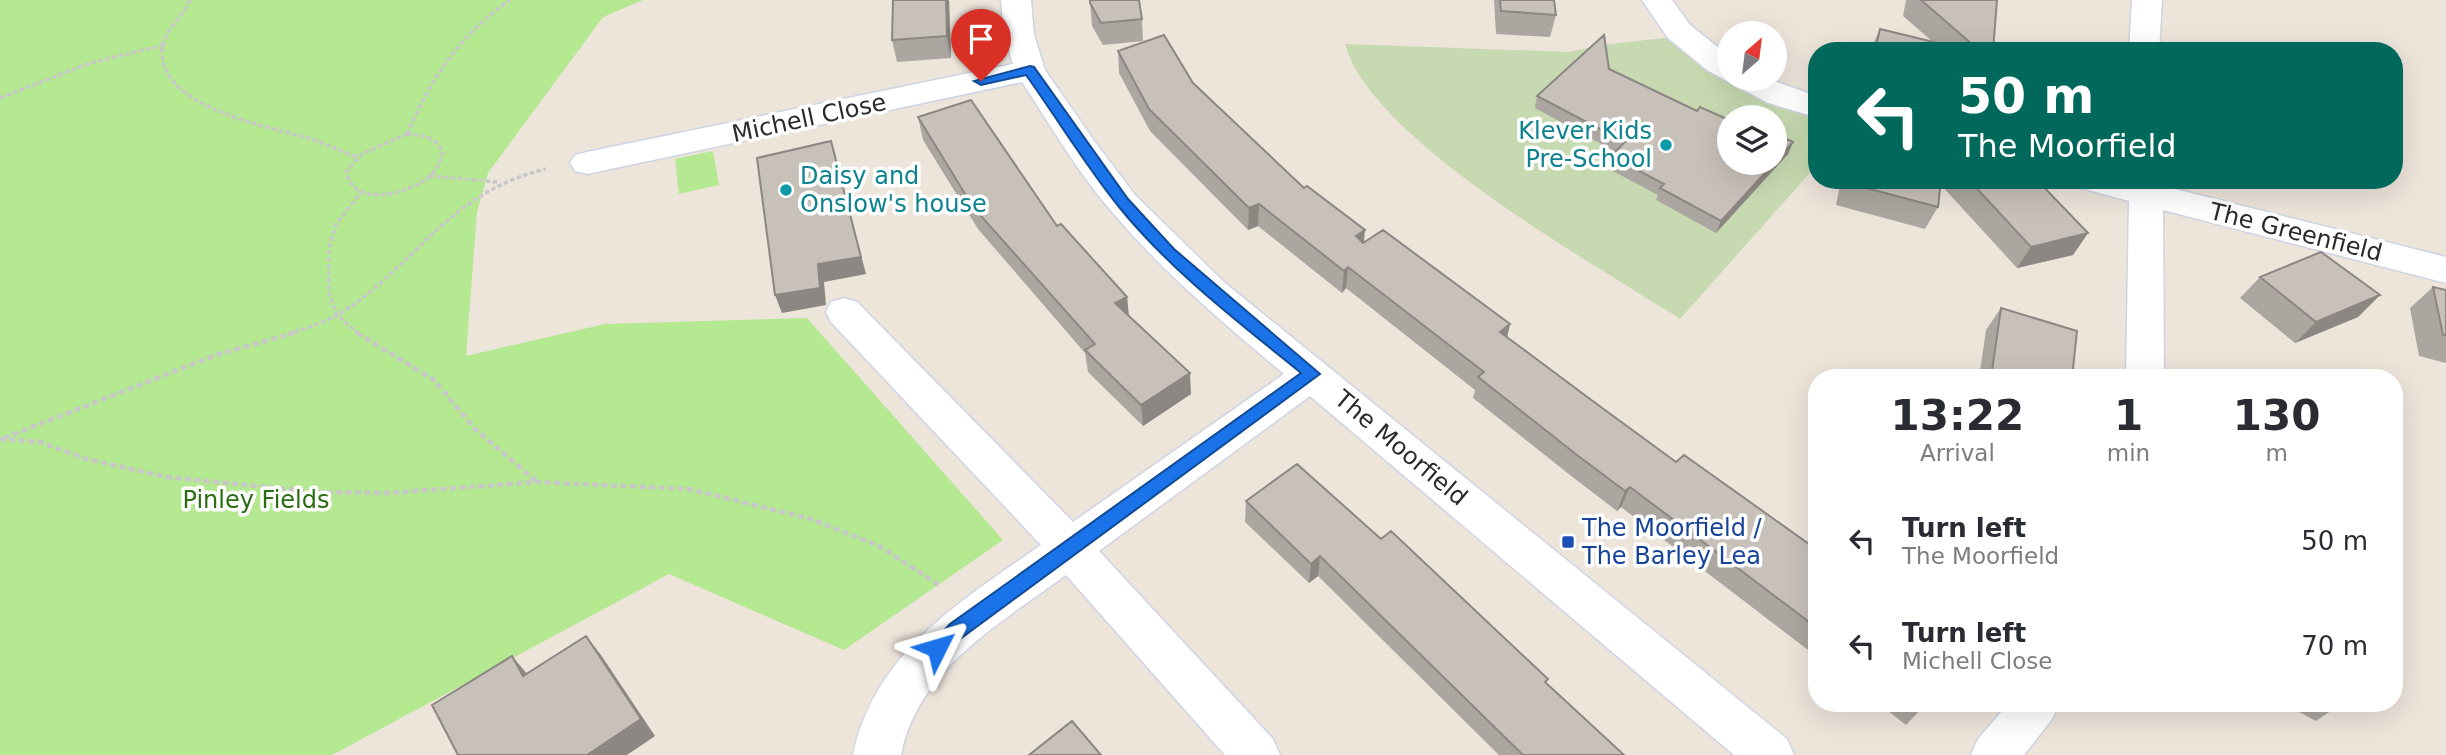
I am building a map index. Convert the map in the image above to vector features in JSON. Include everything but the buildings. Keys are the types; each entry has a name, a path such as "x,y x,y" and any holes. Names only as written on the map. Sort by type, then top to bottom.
{"street":[{"name":"The Moorfield","path":"1016,0 1019,35 1030,70 1115,192 1169,253 1212,293 1770,755"},
{"path":"1657,0 1673,28 1700,52 1717,63"},
{"path":"2145,42 2147,0"},
{"name":"Michell Close","path":"587,163 808,119 1030,70"},
{"path":"1769,91 1808,105"},
{"path":"2145,369 2146,189"},
{"name":"The Greenfield","path":"2153,189 2446,270"},
{"path":"844,312 1070,548 1256,755"},
{"path":"877,755 892,707 917,665 978,615 1312,374"},
{"path":"1995,755 2030,712"}],"path":[{"path":"190,0 164,45 163,68 179,88 206,105 233,117 313,139 356,157"},
{"path":"407,134 422,97 445,59 481,21 510,0"},
{"path":"0,98 90,63 164,45"},
{"path":"407,134 423,135 439,143 443,152 438,167 430,176 403,190 381,194 362,191 349,181 348,171 356,157 374,144 407,134"},
{"path":"0,440 218,354 337,315 362,298 446,219 498,182 540,170 587,163"},
{"path":"430,176 498,182"},
{"path":"362,191 336,223 329,250 330,293 337,315 359,334 434,380 475,429 537,482"},
{"path":"0,440 40,442 86,459 167,477 235,486 388,493 537,482 689,489 811,519 879,546 920,571 978,615"}],"green space":[{"name":"Pinley Fields","path":"0,0 643,0 603,17 488,173 477,212 466,356 605,324 807,318 1003,540 844,650 669,574 332,755 0,755"},
{"path":"1682,36 1717,68 1717,91 1769,91 1808,105 1808,175 1680,319 1490,197 1440,159 1396,120 1363,81 1345,44 1570,52 1601,45"},
{"path":"713,151 719,185 679,194 675,159"}],"place":[{"name":"Klever Kids Pre-School","path":"1666,145"},
{"name":"Daisy and Onslow's house","path":"786,190"},
{"name":"The Moorfield / The Barley Lea","path":"1568,542"}],"route":[{"path":"937,648 956,630 1312,374 1212,293 1169,253 1123,202 1083,150 1030,70 981,81"}]}
